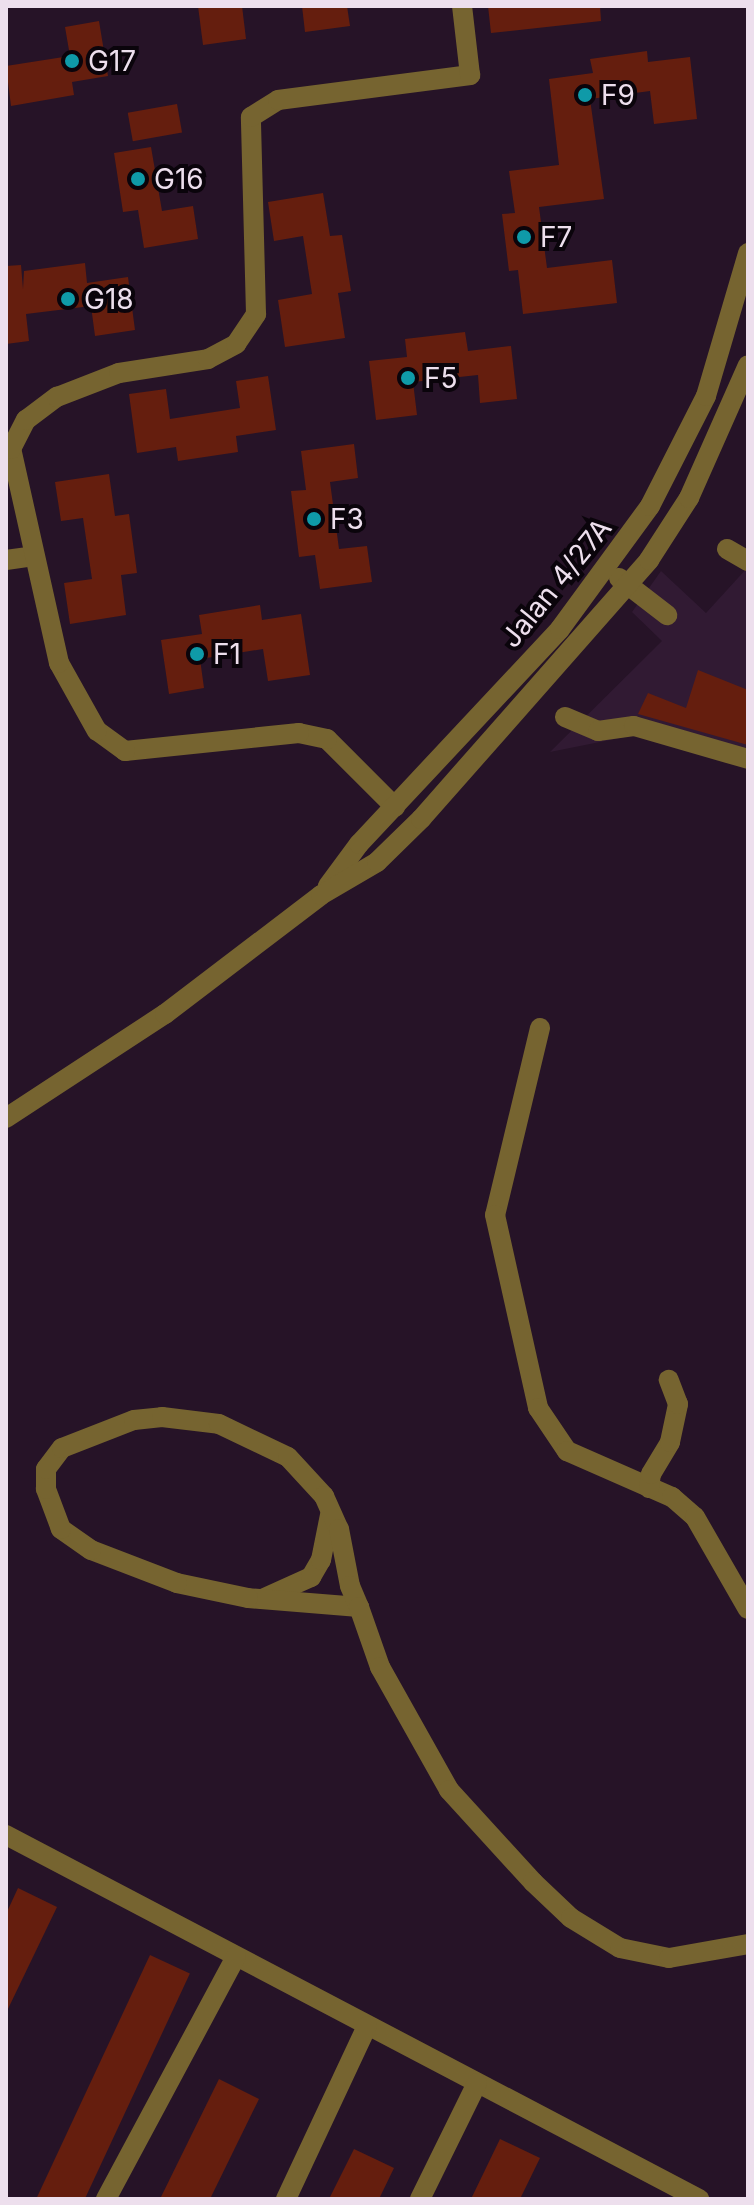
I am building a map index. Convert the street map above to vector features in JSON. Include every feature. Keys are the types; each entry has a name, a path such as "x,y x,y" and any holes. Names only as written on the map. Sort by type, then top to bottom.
{"street":[{"path":"395,807 327,739 299,733 125,751 97,731 59,663 11,449 26,420 57,397 119,373 208,359 236,344 256,314 251,117 278,100 470,75 462,6"},
{"name":"Jalan 4/27A","path":"321,895 395,807 560,629 607,568 684,446 710,384 748,253"},
{"name":"Jalan 4/27A","path":"6,1118 165,1014 321,895 377,862 421,819 629,586 689,498 748,365"},
{"path":"727,549 748,561"},
{"path":"6,560 34,556"},
{"path":"607,568 667,615"},
{"path":"565,717 598,731 634,726 748,759"},
{"path":"540,1028 495,1215 538,1408 567,1451 672,1497 695,1517 748,1609"},
{"path":"649,1488 651,1474 670,1442 678,1404 669,1380"},
{"path":"359,1607 262,1599 177,1583 91,1550 61,1529 46,1489 46,1469 62,1448 134,1420 162,1417 219,1424 288,1457 331,1511 380,1667 449,1790 571,1918 620,1948 669,1958 748,1944"},
{"path":"262,1599 311,1577 321,1560 331,1511"},
{"path":"6,1835 699,2199"},
{"path":"106,2199 236,1957"},
{"path":"286,2199 367,2026"},
{"path":"420,2199 477,2083"}],"shaded area":[{"path":"748,567 748,765 645,733 550,752 662,641 632,612 661,571 706,613"}],"building":[{"path":"198,6 242,6 246,39 203,45"},
{"path":"302,6 347,6 350,26 305,32"},
{"path":"488,6 600,6 601,21 491,33"},
{"name":"G17","path":"99,21 108,76 72,82 74,95 11,106 6,66 70,56 65,27"},
{"path":"647,51 648,62 690,57 697,119 654,124 650,91 590,99 604,199 539,207 547,268 612,260 617,303 523,314 518,270 509,271 502,214 515,213 509,171 559,165 549,79 593,73 590,59"},
{"path":"177,104 182,133 133,141 128,113"},
{"name":"G16","path":"151,147 162,211 193,206 198,239 144,248 138,210 123,212 114,153"},
{"path":"323,193 330,236 342,235 351,291 338,293 345,338 285,347 278,300 312,294 303,236 274,241 268,202"},
{"name":"G18","path":"85,263 87,283 128,277 135,330 95,336 91,306 26,314 29,341 6,344 6,266 21,265 23,289 24,271"},
{"name":"F5","path":"465,332 468,351 511,346 517,399 480,403 478,375 413,382 417,415 376,420 369,361 407,357 405,339"},
{"path":"268,376 276,430 236,436 238,452 178,461 176,447 137,453 129,394 166,389 170,419 240,408 236,381"},
{"name":"F3","path":"354,444 358,478 330,482 339,549 367,546 372,582 320,589 315,555 299,557 291,491 306,490 301,451"},
{"path":"109,474 115,516 129,514 137,573 121,575 126,615 70,624 64,583 92,579 83,518 61,521 55,482"},
{"name":"F1","path":"260,605 262,620 301,614 310,675 268,681 263,649 200,659 204,688 169,694 161,640 202,634 199,615"},
{"path":"698,670 748,690 748,745 638,714 648,693 686,708"},
{"path":"18,1888 57,1907 6,2013 6,1914"},
{"path":"150,1955 190,1974 85,2199 36,2199"},
{"path":"219,2079 259,2099 210,2199 160,2199"},
{"path":"500,2139 540,2158 520,2199 471,2199"},
{"path":"354,2149 394,2168 379,2199 329,2199"}],"place":[{"name":"G17","path":"72,61"},
{"name":"F9","path":"585,95"},
{"name":"G16","path":"138,179"},
{"name":"F7","path":"524,237"},
{"name":"G18","path":"68,299"},
{"name":"F5","path":"408,378"},
{"name":"F3","path":"314,519"},
{"name":"F1","path":"197,654"}]}
